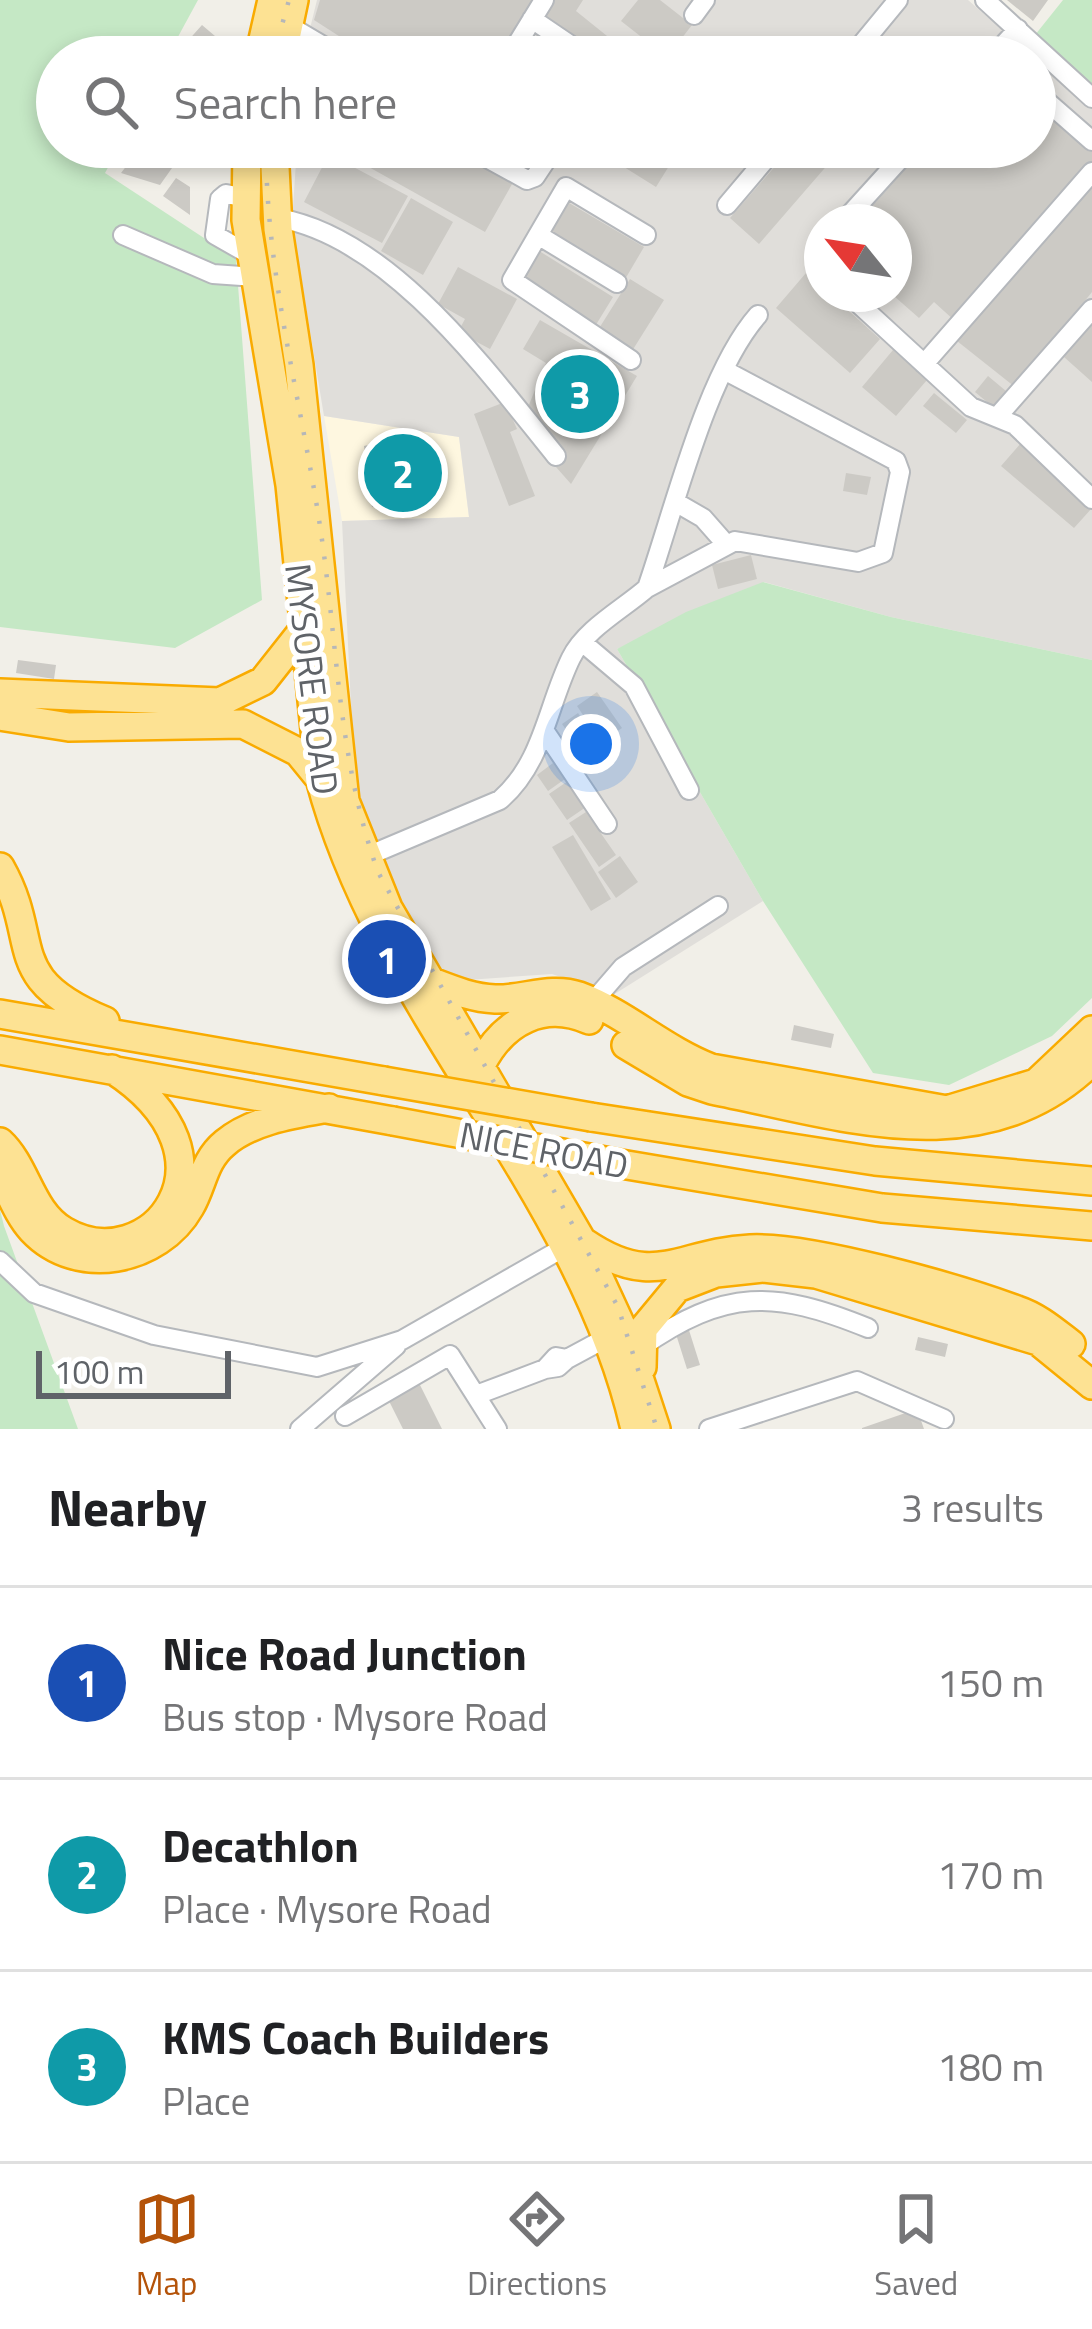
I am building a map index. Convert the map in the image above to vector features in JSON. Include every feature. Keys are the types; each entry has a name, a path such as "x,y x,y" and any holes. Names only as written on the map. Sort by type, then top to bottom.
{"highway":[{"name":"MYSORE ROAD","path":"247,168 246,209 254,267 345,801 365,857 482,1063 644,1385 656,1429"},
{"name":"MYSORE ROAD","path":"275,168 278,224 302,388 320,779 341,849 372,915 572,1244 635,1429"},
{"path":"246,209 278,224"},
{"path":"0,693 220,702 263,681 314,629"},
{"path":"0,716 69,727 243,724 298,752 320,779"},
{"path":"0,867 11,886 24,952 44,984 69,1005 147,1038"},
{"path":"432,982 482,997 544,991 591,1004 681,1057 711,1068 947,1110 1036,1082 1092,1030"},
{"path":"482,1063 512,1025 562,1011 586,1019 700,1086 804,1109 955,1129 1049,1097 1092,1061"},
{"name":"NICE ROAD","path":"0,1014 592,1117 893,1163 1092,1181"},
{"name":"NICE ROAD","path":"0,1050 882,1208 1092,1226"},
{"path":"0,1142 42,1211 65,1232 99,1242 132,1236 148,1226 164,1215 181,1187 184,1155 172,1124 140,1088 112,1070"},
{"path":"0,1174 32,1230 59,1250 115,1258 143,1251 172,1232 191,1206 206,1164 226,1142 266,1122 329,1108"},
{"path":"572,1244 626,1268 647,1270 751,1249 793,1252 1038,1341 1092,1385"},
{"path":"644,1385 643,1329 665,1299 716,1273 764,1268 886,1283 1016,1309 1050,1328 1092,1362"}],"street":[{"path":"522,36 544,0"},
{"path":"868,36 898,0"},
{"path":"985,0 1026,36"},
{"path":"532,20 556,36"},
{"path":"1012,36 1018,29"},
{"path":"1056,64 1092,98"},
{"path":"1056,109 1092,141"},
{"path":"506,168 558,201"},
{"path":"527,179 536,177 542,168"},
{"path":"727,206 759,168"},
{"path":"859,204 892,168"},
{"path":"924,364 1092,172"},
{"path":"631,360 512,280 566,187 646,235"},
{"path":"278,224 318,226 385,267 556,455"},
{"path":"122,235 213,274 254,267"},
{"path":"538,235 617,283"},
{"path":"997,417 1092,309"},
{"path":"868,312 971,407 1015,425 1092,499"},
{"path":"647,588 724,370 740,335 758,315"},
{"path":"365,857 500,800 523,778 582,642 647,588 725,543 748,540 858,562 870,560 889,542 900,472 888,453 724,370"},
{"path":"677,503 703,518 725,543"},
{"path":"582,642 634,686 689,790"},
{"path":"544,730 607,824"},
{"path":"591,1004 623,967 718,906"},
{"path":"300,1429 403,1340 572,1244"},
{"path":"0,1261 34,1293 177,1340 317,1367 403,1340"},
{"path":"640,1348 689,1314 764,1300 806,1303 868,1328"},
{"path":"479,1394 559,1367 606,1338"},
{"path":"345,1416 446,1355 455,1359 479,1394 496,1429"},
{"path":"709,1429 856,1381 944,1419"}],"shaded area":[{"path":"317,0 968,0 1009,36 308,36"},
{"path":"1056,76 1092,108 1092,660 891,617 764,582 617,649 763,901 613,995 552,974 467,980 437,969 386,879 356,809 342,521 469,517 459,437 324,416 292,222 296,168 1056,168"},
{"path":"324,416 459,437 469,517 342,521"}],"green space":[{"path":"0,0 198,0 178,36 36,36 36,168 108,168 105,173 236,259 262,600 175,648 0,627"},
{"path":"1063,0 1092,0 1092,88 1056,55 1056,36 1035,35"},
{"path":"763,582 891,617 1092,660 1092,998 1052,1036 949,1085 873,1073 763,901 617,649 686,612"},
{"path":"0,1210 4,1226 78,1429 0,1429"}],"building":[{"path":"320,0 537,0 514,36 339,36 314,20"},
{"path":"547,0 583,0 576,11 607,36 569,36 537,13"},
{"path":"638,0 660,0 692,25 683,36 640,36 621,21"},
{"path":"1007,0 1048,0 1033,21"},
{"path":"202,25 215,36 192,36"},
{"path":"1056,119 1092,152 1092,167 955,321 934,302 919,318 912,312 912,204 874,204 906,168 1056,168"},
{"path":"125,168 172,168 160,185 121,173"},
{"path":"322,168 355,168 408,196 382,243 304,202"},
{"path":"371,168 500,168 516,177 485,232"},
{"path":"626,168 668,168 656,187"},
{"path":"774,168 825,168 759,244 730,218"},
{"path":"1092,174 1092,292 1015,387 957,341"},
{"path":"176,178 190,187 190,215 163,196"},
{"path":"411,198 453,222 423,275 381,251"},
{"path":"564,200 644,247 624,281 544,234"},
{"path":"536,249 613,297 594,328 517,280"},
{"path":"458,267 517,299 490,349 458,332 465,319 438,304"},
{"path":"804,275 804,312 850,312 880,339 850,373 776,308"},
{"path":"630,279 664,300 632,351 598,330"},
{"path":"540,320 637,376 571,484 556,467 564,456 526,412 546,363 523,349"},
{"path":"1092,325 1092,382 1064,357"},
{"path":"893,350 927,380 896,416 862,387"},
{"path":"988,376 1006,391 993,407 975,392"},
{"path":"934,393 967,420 956,433 923,406"},
{"path":"505,402 517,429 510,432 535,496 509,506 474,414"},
{"path":"409,435 415,451 436,448 441,496 372,507 364,446"},
{"path":"1021,443 1092,508 1074,528 1001,466"},
{"path":"846,473 871,477 867,495 843,491"},
{"path":"751,555 757,579 718,589 712,565"},
{"path":"18,660 56,665 54,679 16,673"},
{"path":"597,692 622,728 601,742 577,706"},
{"path":"578,713 599,744 583,754 562,724"},
{"path":"553,763 565,779 548,791 537,775"},
{"path":"568,781 586,807 567,820 549,794"},
{"path":"586,812 616,855 599,867 569,823"},
{"path":"573,835 611,899 591,911 552,847"},
{"path":"620,856 638,882 616,898 598,872"},
{"path":"794,1025 834,1034 831,1048 791,1040"},
{"path":"688,1327 700,1365 687,1369 675,1331"},
{"path":"918,1337 948,1344 945,1357 915,1350"},
{"path":"419,1383 442,1429 403,1429 388,1399"},
{"path":"917,1409 924,1429 862,1429 862,1428"}],"railway":[{"path":"279,36 289,0"},
{"path":"267,168 279,297 323,547 348,752 365,832 378,872 618,1307 657,1429"}],"place":[{"name":"KMS Coach Builders","path":"580,394"},
{"name":"Decathlon","path":"403,473"},
{"name":"Nice Road Junction","path":"387,959"}]}
